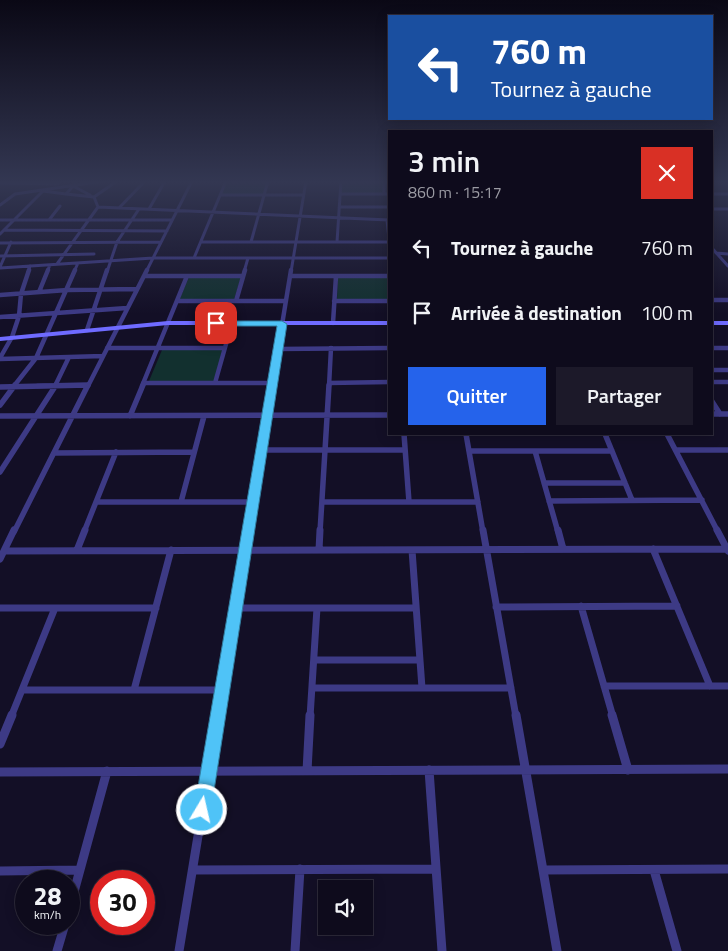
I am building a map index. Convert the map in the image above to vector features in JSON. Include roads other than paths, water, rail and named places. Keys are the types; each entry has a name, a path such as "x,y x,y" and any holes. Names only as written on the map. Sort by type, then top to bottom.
{"street":[{"path":"0,234 9,225"},
{"path":"57,264 85,225"},
{"path":"87,330 117,242 128,225"},
{"path":"0,559 170,225"},
{"path":"194,258 208,225"},
{"path":"251,242 256,225"},
{"path":"179,951 299,225"},
{"path":"337,242 338,225"},
{"path":"4,230 167,231"},
{"path":"201,242 388,241"},
{"path":"11,242 2,256 0,268 153,258 388,258"},
{"path":"0,243 161,242"},
{"path":"713,249 728,266"},
{"path":"713,252 728,254"},
{"path":"2,256 94,254"},
{"path":"236,301 248,258"},
{"path":"713,258 721,258"},
{"path":"0,405 36,358 78,263"},
{"path":"39,292 50,265"},
{"path":"0,359 12,337 19,316 22,294 30,266"},
{"path":"144,276 243,276"},
{"path":"130,416 187,276"},
{"path":"290,276 388,276"},
{"path":"333,324 336,276"},
{"path":"0,296 67,290 137,289"},
{"path":"713,300 728,300"},
{"path":"177,301 286,301"},
{"path":"334,301 388,301"},
{"path":"0,317 127,308"},
{"path":"0,339 118,326 168,323 388,323"},
{"path":"215,383 232,323"},
{"path":"713,323 727,325"},
{"path":"107,348 225,348"},
{"path":"278,348 388,348"},
{"path":"319,550 331,348"},
{"path":"713,348 728,348"},
{"path":"0,359 103,356"},
{"path":"0,472 3,462 55,386 69,357"},
{"path":"713,370 728,370"},
{"path":"329,382 388,382"},
{"path":"713,382 728,382"},
{"path":"143,383 272,383"},
{"path":"0,387 88,385"},
{"path":"713,403 720,414"},
{"path":"713,414 728,414"},
{"path":"0,416 388,415"},
{"path":"181,502 204,416"},
{"path":"404,435 409,502"},
{"path":"466,435 557,951"},
{"path":"605,435 632,500"},
{"path":"4,551 728,550 668,435"},
{"path":"261,450 405,450"},
{"path":"676,450 728,450"},
{"path":"469,451 612,451"},
{"path":"535,451 563,549"},
{"path":"77,550 116,452"},
{"path":"54,453 194,452"},
{"path":"544,483 625,483"},
{"path":"549,501 702,500"},
{"path":"96,502 253,502"},
{"path":"322,502 478,502"},
{"path":"653,549 710,686"},
{"path":"134,690 171,550"},
{"path":"412,550 422,688"},
{"path":"581,606 628,770"},
{"path":"496,607 677,606"},
{"path":"0,608 156,608"},
{"path":"0,744 55,608"},
{"path":"236,608 416,608"},
{"path":"308,771 317,608"},
{"path":"314,660 420,660"},
{"path":"604,686 728,686"},
{"path":"312,688 510,688"},
{"path":"22,690 222,690"},
{"path":"0,772 728,769"},
{"path":"429,770 442,951"},
{"path":"80,870 107,771"},
{"path":"295,951 300,869"},
{"path":"193,870 436,869"},
{"path":"543,870 728,869"},
{"path":"654,870 677,951"},
{"path":"0,871 15,871"},
{"path":"57,951 62,935"}]}
